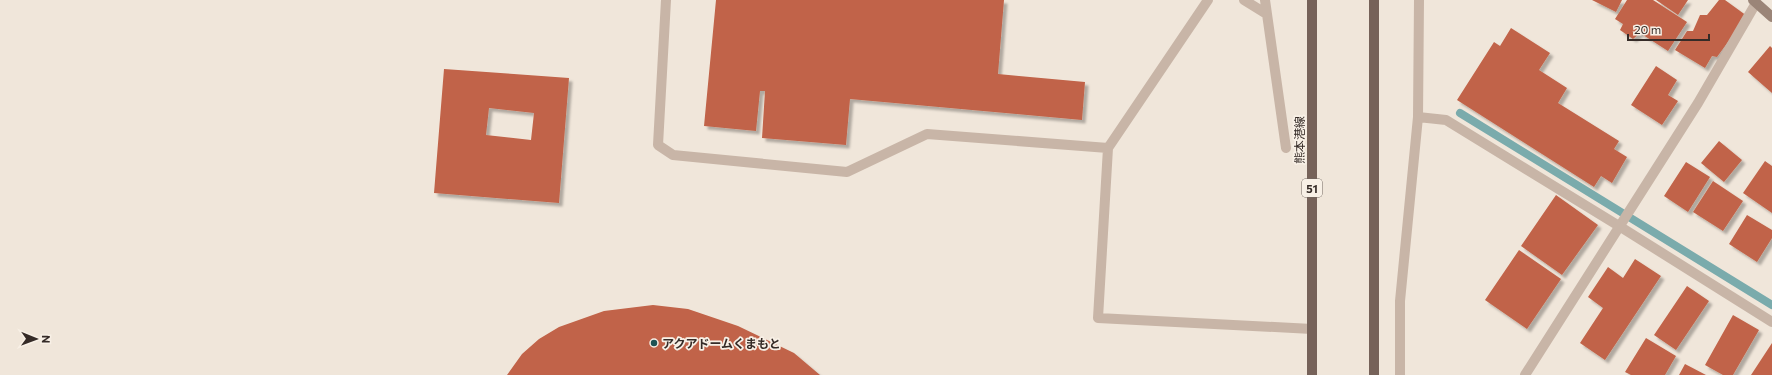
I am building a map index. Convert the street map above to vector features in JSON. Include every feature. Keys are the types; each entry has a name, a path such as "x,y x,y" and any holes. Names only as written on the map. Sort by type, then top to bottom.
{"main road":[{"name":"熊本港線","path":"1312,0 1312,375"},
{"path":"1374,0 1374,375"},
{"path":"1755,2 1772,17"}],"street":[{"path":"666,0 658,145 673,155 847,172 927,134 1108,148"},
{"path":"1208,0 1108,148 1098,318 1312,329"},
{"path":"1244,0 1265,13"},
{"path":"1265,0 1265,13 1286,148"},
{"path":"1400,375 1400,301 1418,117 1419,0"},
{"path":"1524,375 1698,103 1755,2"},
{"path":"1418,117 1446,120 1772,322"}],"building":[{"path":"716,0 1004,0 998,74 1085,82 1082,120 850,99 846,145 762,138 765,91 760,91 756,131 704,126"},
{"path":"1592,0 1622,0 1616,12"},
{"path":"1627,0 1653,0 1687,22 1668,51 1640,33 1633,39 1620,30 1623,24 1615,19"},
{"path":"1656,0 1688,0 1678,15"},
{"path":"1719,0 1725,0 1747,16 1717,57 1712,56 1705,68 1675,50 1687,31 1693,31 1700,15 1707,15"},
{"path":"1511,28 1550,53 1539,70 1567,88 1558,103 1619,141 1614,149 1627,157 1612,183 1601,176 1594,187 1457,100 1494,42 1500,46"},
{"path":"1770,46 1772,48 1772,93 1748,72"},
{"path":"1656,66 1677,80 1668,95 1678,101 1662,125 1631,105"},
{"path":"444,69 569,78 559,203 434,193","holes":["489,108 534,113 531,140 486,135"]},
{"path":"1719,141 1742,160 1724,182 1701,163"},
{"path":"1765,161 1772,166 1772,213 1743,193"},
{"path":"1686,162 1710,177 1688,212 1664,196"},
{"path":"1713,181 1743,201 1723,231 1693,212"},
{"path":"1556,195 1598,225 1562,275 1521,246"},
{"path":"1747,215 1772,230 1772,238 1757,262 1729,244"},
{"path":"1519,250 1561,279 1527,329 1485,300"},
{"path":"1635,259 1661,276 1605,360 1580,343 1603,308 1588,297 1608,267 1623,278"},
{"path":"1687,286 1709,301 1676,350 1654,335"},
{"name":"アクアドームくまもと","path":"653,305 688,309 738,326 794,353 820,375 507,375 522,354 539,339 559,327 604,311"},
{"path":"1733,315 1759,330 1733,375 1723,375 1705,365"},
{"path":"1646,338 1676,356 1665,375 1631,375 1625,372"},
{"path":"1772,343 1772,375 1751,375"},
{"path":"1685,364 1706,375 1679,375"}],"waterway":[{"path":"1460,113 1772,305"}],"place":[{"name":"アクアドームくまもと","path":"654,343"}]}
